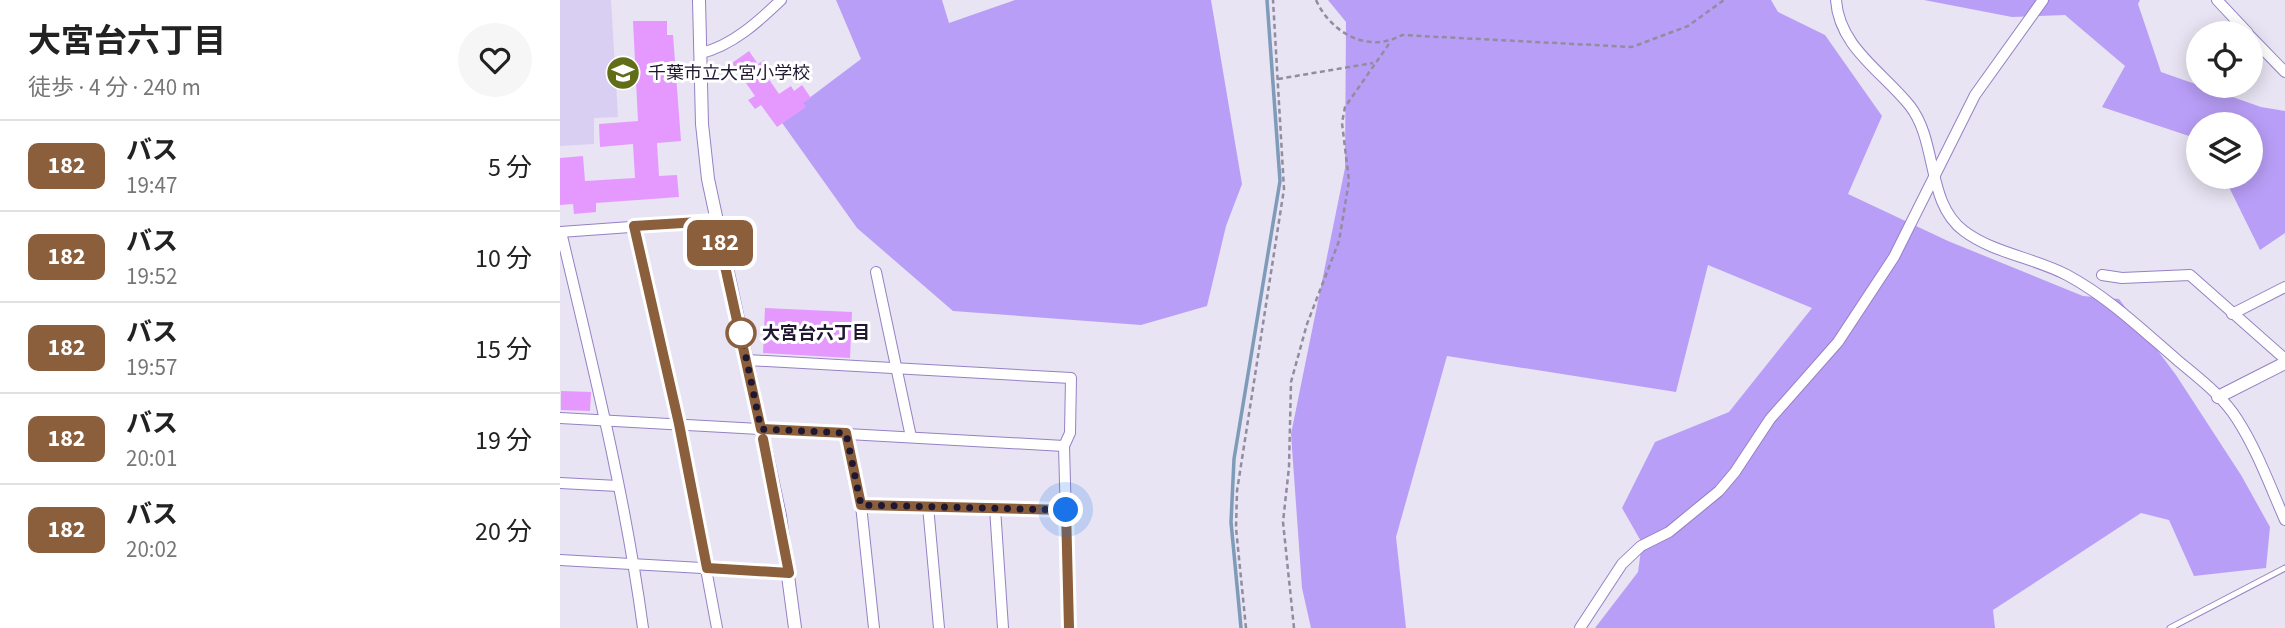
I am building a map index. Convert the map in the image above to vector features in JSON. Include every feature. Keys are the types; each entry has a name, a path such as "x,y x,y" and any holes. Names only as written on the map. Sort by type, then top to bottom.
{"street":[{"path":"699,0 702,124 715,221 761,429 789,573 795,628"},
{"path":"701,53 724,45 762,18 781,0"},
{"path":"1836,0 1837,14 1846,37 1911,107 1919,121 1943,204 1964,231 2062,273 2105,298 2218,397 2242,428 2285,519"},
{"path":"1580,628 1622,564 1641,546 1669,532 1719,491 1770,419 1838,342 1894,257 1975,95 2043,0"},
{"path":"2217,0 2237,21"},
{"path":"2263,49 2285,72"},
{"path":"643,628 635,564 606,421 561,232 715,221"},
{"path":"634,226 679,424 717,628"},
{"path":"876,272 911,437"},
{"path":"2102,275 2122,278 2190,275 2285,361 2218,397"},
{"path":"560,287 574,287"},
{"path":"2232,314 2285,287"},
{"path":"747,360 1071,378 1070,433 1065,446 1069,628"},
{"path":"560,418 1065,446"},
{"path":"846,433 861,505 874,628"},
{"path":"560,483 618,486"},
{"path":"861,505 1066,510"},
{"path":"928,506 939,628"},
{"path":"995,508 1003,628"},
{"path":"560,561 789,573"}],"lane":[{"path":"2170,628 2285,568"}],"path":[{"path":"1246,628 1236,528 1237,491 1284,190 1273,0"},
{"path":"1316,0 1322,14 1354,40 1391,41"},
{"path":"1294,628 1283,522 1289,467 1292,382 1307,324 1339,241 1349,181 1343,113 1349,98 1391,41 1402,35 1632,47 1688,26 1724,0"},
{"path":"1278,79 1373,63"}],"shaded area":[{"path":"560,0 611,0 618,117 594,118 594,144 560,146"},
{"path":"836,0 942,0 949,23 1015,0 1211,0 1242,184 1226,226 1207,306 1141,325 953,311 857,228 780,120 861,59"},
{"path":"1328,0 1771,0 1778,12 1825,35 1882,116 1848,194 1948,241 2083,296 2119,299 2176,375 2241,475 2270,527 2266,568 2194,576 2169,520 2141,513 1993,610 1995,628 1595,628 1638,572 1642,543 1622,508 1655,442 1729,412 1812,308 1708,265 1676,392 1447,356 1396,537 1406,628 1311,628 1302,588 1291,434 1345,168 1346,22"},
{"path":"1924,0 2140,0 2138,4 2161,72 2186,81 2186,98 2235,98 2261,107 2285,111 2285,233 2260,250 2230,189 2263,189 2263,112 2186,112 2186,135 2102,107 2125,66 2065,15 2012,17"}],"building":[{"path":"633,21 667,21 667,35 673,35 681,141 657,143 659,176 677,175 679,197 596,203 596,212 574,214 573,204 560,205 560,158 583,156 585,181 635,178 633,144 600,147 599,124 638,121"},
{"path":"749,51 758,64 764,60 773,74 768,78 779,94 791,86 794,91 802,85 811,98 803,103 806,107 777,127 761,105 755,109 748,100 755,96 732,63"},
{"path":"765,308 852,312 850,358 763,353"},
{"path":"561,391 591,392 590,411 561,410"}],"waterway":[{"path":"1241,628 1231,522 1234,459 1280,181 1267,0"}],"bus line":[{"name":"182","path":"763,439 789,573 707,568 679,424 634,226 715,221 761,429 846,433 861,505 1066,510 1069,628"}],"place":[{"name":"千葉市立大宮小学校","path":"623,73"},
{"name":"大宮台六丁目","path":"741,333"}],"route":[{"path":"741,333 761,429 846,433 861,505 1066,510"}]}
